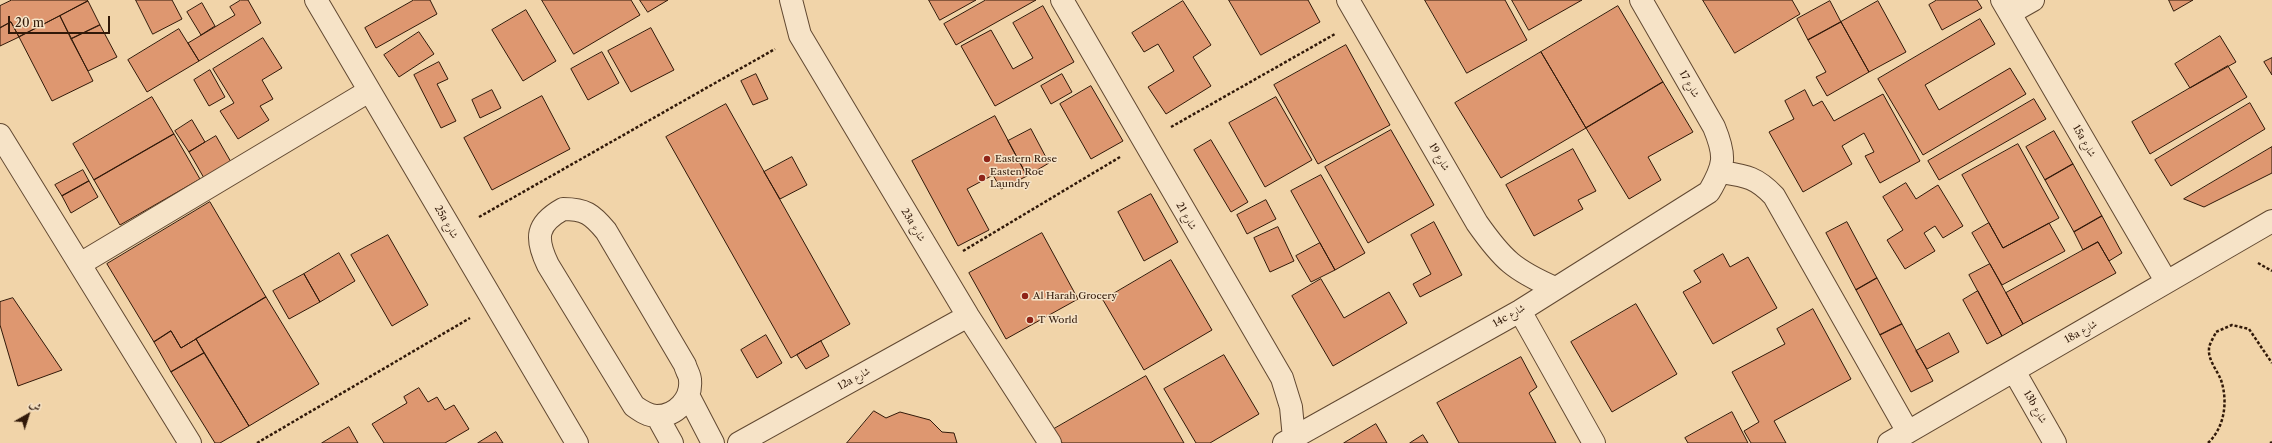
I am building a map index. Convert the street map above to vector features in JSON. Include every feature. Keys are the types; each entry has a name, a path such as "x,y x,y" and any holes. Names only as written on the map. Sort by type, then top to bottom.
{"street":[{"name":"25a شارع","path":"316,0 577,443"},
{"name":"23a شارع","path":"791,0 800,35 968,316 1050,443"},
{"name":"شارع 21","path":"1062,0 1282,378 1291,407 1289,440"},
{"name":"شارع 19","path":"1348,0 1477,223 1497,252 1524,275 1555,288"},
{"name":"شارع 17","path":"1640,0 1714,126 1723,148 1721,172"},
{"path":"2006,7 2033,0"},
{"name":"15a شارع","path":"2006,7 2166,281"},
{"path":"80,264 369,91"},
{"path":"0,135 190,443"},
{"path":"1721,172 1751,177 1764,185 1774,196 1908,432"},
{"name":"14c شارع","path":"1289,440 1520,311 1709,192 1721,172"},
{"path":"563,209 580,209 595,218 606,231 685,365 690,380 688,395 681,406 670,413 657,416 645,413 630,401 548,264 541,249 540,232 548,217 563,209"},
{"name":"18a شارع","path":"1889,443 2272,220"},
{"path":"1520,311 1594,443"},
{"name":"12a شارع","path":"739,443 968,316"},
{"name":"13b شارع","path":"2014,371 2056,443"},
{"path":"688,395 713,443"},
{"path":"657,416 672,443"}],"path":[{"path":"452,232 800,35"},
{"path":"257,443 494,303"},
{"path":"2208,443 2220,426 2224,411 2225,395 2221,379 2213,365 2209,348 2216,332 2232,324 2249,329 2272,363"}],"building":[{"path":"12,0 88,1 19,37 11,22 0,28 0,6"},
{"path":"136,0 172,0 182,19 153,34"},
{"path":"241,0 248,0 261,23 199,61 188,43 235,15 230,7"},
{"path":"414,0 430,0 437,14 376,48 365,28"},
{"path":"542,0 631,0 640,15 574,54"},
{"path":"640,0 668,0 648,12"},
{"path":"929,0 976,0 940,20"},
{"path":"986,0 1036,0 956,45 944,24"},
{"path":"1229,0 1308,0 1320,22 1261,55"},
{"path":"1425,0 1505,0 1527,40 1467,73"},
{"path":"1512,0 1582,0 1529,30"},
{"path":"1703,0 1792,0 1800,14 1735,53"},
{"path":"1937,0 1977,0 1982,8 1942,30 1929,5"},
{"path":"2169,0 2193,0 2174,11"},
{"path":"88,1 100,25 71,39 60,16"},
{"path":"1183,1 1211,45 1193,57 1211,86 1166,114 1148,87 1174,71 1158,44 1144,52 1132,33"},
{"path":"1830,1 1841,22 1808,40 1797,19"},
{"path":"1878,1 1906,52 1869,72 1841,22"},
{"path":"202,3 215,26 201,35 187,12"},
{"path":"1043,6 1074,62 995,106 961,46 991,30 1013,69 1033,58 1013,23"},
{"path":"1618,6 1663,82 1586,128 1541,52"},
{"path":"526,10 556,61 523,81 492,30"},
{"path":"60,16 93,81 52,101 19,37"},
{"path":"1980,19 1995,44 1925,85 1939,110 2010,68 2026,94 1923,155 1878,79"},
{"path":"11,22 19,37 0,46 0,28"},
{"path":"1841,22 1869,72 1827,96 1816,77 1826,72 1808,40"},
{"path":"100,25 117,57 88,71 71,39"},
{"path":"651,28 674,70 631,92 608,51"},
{"path":"179,29 199,61 147,92 128,60"},
{"path":"419,32 434,54 399,77 384,55"},
{"path":"2220,36 2236,62 2190,88 2175,64"},
{"path":"263,38 282,68 262,80 273,99 260,106 269,120 238,139 220,111 234,103 213,69"},
{"path":"1346,45 1390,125 1318,164 1274,85"},
{"path":"602,52 619,83 588,100 571,69"},
{"path":"1541,52 1586,128 1501,178 1455,103"},
{"path":"2272,58 2272,75 2264,62"},
{"path":"439,62 448,79 437,84 456,121 441,128 414,75"},
{"path":"2228,66 2247,97 2150,154 2132,122"},
{"path":"210,70 225,97 209,106 194,80"},
{"path":"756,74 768,99 753,105 741,81"},
{"path":"1062,74 1072,92 1051,104 1041,86"},
{"path":"1663,82 1693,132 1648,157 1661,180 1629,199 1586,128"},
{"path":"1091,86 1123,141 1091,159 1060,104"},
{"path":"492,90 501,108 480,118 472,100"},
{"path":"1805,90 1813,106 1822,101 1834,121 1883,94 1920,161 1880,183 1865,156 1874,152 1864,133 1842,146 1852,164 1803,192 1769,132 1794,119 1785,101"},
{"path":"542,96 570,149 492,190 464,138"},
{"path":"152,97 174,134 94,180 73,144"},
{"path":"1276,97 1312,160 1265,187 1229,123"},
{"path":"2034,99 2046,119 1939,180 1928,161"},
{"path":"2250,103 2265,129 2171,186 2155,160"},
{"path":"726,104 850,324 791,358 666,137"},
{"path":"995,116 1027,176 1001,189 993,175 967,189 989,230 958,246 912,161"},
{"path":"192,120 205,142 189,152 175,131"},
{"path":"1031,129 1049,163 1027,176 1008,141"},
{"path":"1391,130 1434,205 1368,243 1325,167"},
{"path":"2054,131 2073,164 2045,180 2026,147"},
{"path":"174,134 200,179 120,225 94,180"},
{"path":"216,136 231,162 204,178 189,152"},
{"path":"1211,140 1248,202 1231,212 1194,150"},
{"path":"2018,144 2059,218 2003,248 1962,175"},
{"path":"2272,147 2272,173 2204,207 2184,199"},
{"path":"1573,149 1596,191 1578,200 1583,209 1534,236 1506,185"},
{"path":"792,157 807,185 780,199 764,172"},
{"path":"2073,164 2102,216 2074,232 2045,180"},
{"path":"83,170 89,181 62,196 55,185"},
{"path":"1321,175 1365,253 1335,270 1291,191"},
{"path":"89,181 98,197 71,213 62,196"},
{"path":"1906,183 1916,199 1938,185 1963,226 1943,238 1935,226 1924,233 1935,251 1905,269 1887,240 1903,230 1883,197"},
{"path":"1151,194 1178,242 1144,261 1118,212"},
{"path":"1266,200 1276,219 1247,234 1237,215"},
{"path":"210,202 266,297 181,348 171,331 154,342 107,264"},
{"path":"2102,216 2122,253 2109,261 2098,242 2083,250 2074,232"},
{"path":"1434,222 1462,275 1420,297 1413,284 1431,274 1411,235"},
{"path":"1847,222 1877,278 1856,290 1826,233"},
{"path":"1989,223 2003,248 2049,223 2065,251 2002,285 1972,233"},
{"path":"1278,227 1294,261 1270,272 1254,238"},
{"path":"1042,233 1078,299 1006,339 969,273"},
{"path":"388,235 428,305 392,326 351,255"},
{"path":"2098,242 2116,273 2023,324 2006,293"},
{"path":"1320,243 1335,270 1311,282 1296,256"},
{"path":"339,253 355,281 320,302 304,274"},
{"path":"1723,254 1730,267 1748,257 1777,308 1713,344 1683,292 1701,282 1694,271"},
{"path":"1171,260 1212,330 1144,370 1103,300"},
{"path":"1990,264 2023,324 2002,336 1969,275"},
{"path":"304,274 320,302 289,319 273,291"},
{"path":"1877,278 1902,324 1880,335 1856,290"},
{"path":"1321,279 1344,318 1389,292 1407,323 1333,366 1292,296"},
{"path":"1978,291 2002,336 1987,344 1963,300"},
{"path":"266,297 319,384 249,426 196,339"},
{"path":"13,298 62,370 18,386 0,325 0,302"},
{"path":"1636,304 1677,374 1612,412 1571,342"},
{"path":"1813,309 1851,379 1774,421 1786,443 1751,443 1744,431 1759,422 1732,372 1785,344 1777,329"},
{"path":"1902,324 1933,381 1911,392 1880,335"},
{"path":"171,331 181,348 196,339 204,353 171,372 154,342"},
{"path":"1949,333 1959,352 1927,369 1916,351"},
{"path":"766,335 782,363 757,378 741,350"},
{"path":"821,341 829,356 806,369 797,355"},
{"path":"204,353 249,426 220,443 215,443 171,372"},
{"path":"1224,355 1259,414 1210,443 1196,443 1164,389"},
{"path":"1521,357 1537,387 1529,393 1556,443 1459,443 1437,403"},
{"path":"1146,376 1184,443 1062,443 1054,429"},
{"path":"419,388 428,402 437,397 445,410 454,405 469,429 445,443 384,443 372,424 407,403 404,397"},
{"path":"874,411 886,418 900,412 930,420 942,432 954,433 957,443 847,443"},
{"path":"1732,412 1748,443 1688,443 1685,438"},
{"path":"1376,424 1387,443 1344,443"},
{"path":"349,427 358,443 322,443"},
{"path":"496,432 503,443 478,443"},
{"path":"1423,435 1428,443 1410,443"}],"place":[{"name":"Eastern Rose","path":"987,159"},
{"name":"Easten Roe Laundry","path":"982,178"},
{"name":"Al Harah Grocery","path":"1025,296"},
{"name":"T World","path":"1030,320"}]}
